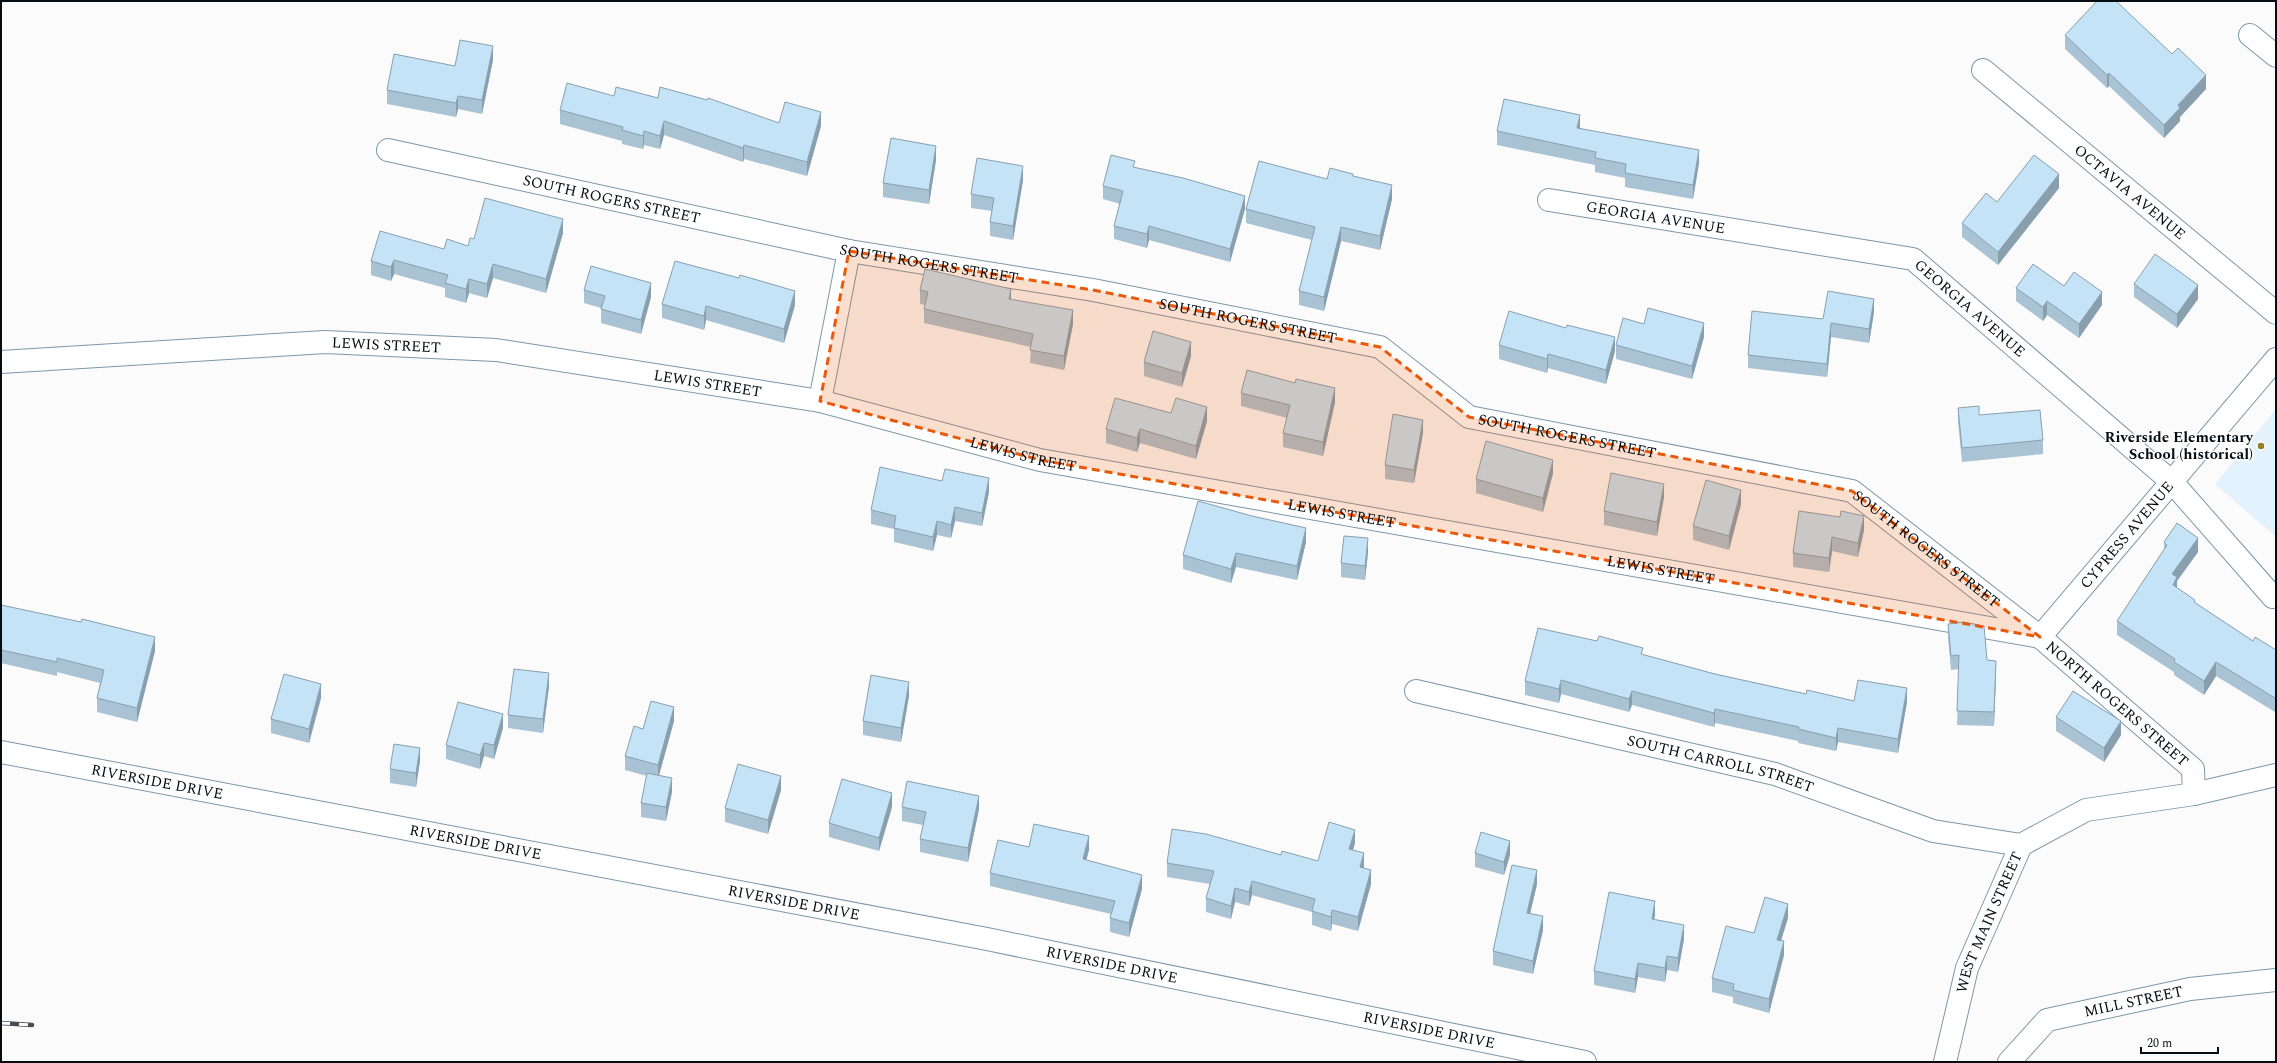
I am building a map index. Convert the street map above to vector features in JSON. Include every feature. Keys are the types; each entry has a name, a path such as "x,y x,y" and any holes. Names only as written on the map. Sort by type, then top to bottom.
{"street":[{"path":"2250,35 2276,56"},
{"name":"OCTAVIA AVENUE","path":"1983,70 2276,313"},
{"name":"SOUTH ROGERS STREET","path":"388,150 849,251 1093,290 1380,347 1468,417 1852,491 2040,637"},
{"name":"GEORGIA AVENUE","path":"1550,200 1914,259 2172,482 2272,597"},
{"path":"820,401 849,251"},
{"name":"LEWIS STREET","path":"1,362 325,342 488,350 820,401 1040,460 2040,637"},
{"name":"CYPRESS AVENUE","path":"2040,637 2276,359"},
{"name":"NORTH ROGERS STREET","path":"2040,637 2193,769 2194,794"},
{"name":"SOUTH CARROLL STREET","path":"1416,691 1775,774 1933,831 2021,845"},
{"name":"RIVERSIDE DRIVE","path":"1,752 987,939 1586,1062"},
{"path":"2194,794 2276,775"},
{"name":"WEST MAIN STREET","path":"1945,1062 1967,968 2021,845 2086,810 2194,794"},
{"name":"MILL STREET","path":"2009,1062 2047,1020 2190,989 2276,980"}],"highlighted area":[{"path":"849,251 1093,290 1380,347 1469,417 1852,491 2040,637 1040,460 820,401"}],"shaded area":[{"name":"Riverside Elementary School (historical)","path":"2276,409 2276,537 2215,484"}],"building":[{"path":"2097,1 2116,1 2172,54 2178,48 2206,75 2178,105 2180,108 2164,125 2109,73 2107,75 2065,35"},
{"path":"460,40 493,46 482,100 458,96 456,103 387,90 394,54 455,66"},
{"path":"567,83 614,96 616,87 658,98 660,87 707,100 708,98 779,123 785,102 821,112 807,162 744,145 743,148 664,121 660,136 644,131 643,136 622,130 623,127 560,110"},
{"path":"1504,99 1580,115 1577,128 1699,150 1693,185 1625,173 1626,164 1595,158 1596,152 1497,131"},
{"path":"891,138 936,146 929,190 883,183"},
{"path":"1111,155 1135,161 1133,167 1183,178 1245,196 1230,249 1149,226 1147,234 1114,226 1123,191 1103,186"},
{"path":"2034,155 2059,174 1998,252 1962,223 1986,193 1997,202"},
{"path":"977,158 1023,166 1013,226 990,222 994,198 971,194"},
{"path":"1259,161 1327,179 1330,168 1353,174 1353,176 1392,185 1380,236 1341,227 1324,297 1299,291 1315,227 1246,209"},
{"path":"485,198 563,219 546,279 493,264 487,284 469,279 466,289 445,283 448,275 394,260 391,267 371,261 380,231 444,249 447,239 468,246 470,238 474,239"},
{"path":"2155,254 2198,285 2177,314 2134,284"},
{"path":"675,261 739,278 740,275 795,291 784,329 706,306 704,316 662,304"},
{"path":"2033,264 2064,286 2074,272 2102,292 2079,324 2047,301 2043,307 2016,288"},
{"path":"591,266 651,283 641,320 601,309 605,296 584,290"},
{"path":"925,269 1011,289 1009,299 1073,310 1064,356 1030,350 1033,334 924,309 928,292 920,290"},
{"path":"1828,291 1874,299 1869,329 1831,323 1827,364 1748,355 1752,311 1823,319"},
{"path":"1648,308 1704,323 1692,366 1616,345 1623,318 1644,324"},
{"path":"1509,311 1566,328 1567,325 1615,337 1606,370 1548,354 1547,359 1499,345"},
{"path":"1153,331 1191,342 1182,373 1144,362"},
{"path":"1247,370 1295,383 1296,379 1335,388 1323,442 1283,433 1290,405 1241,393"},
{"path":"1115,398 1171,413 1176,398 1207,407 1196,446 1140,429 1137,438 1106,429"},
{"path":"1979,406 1979,415 2040,410 2043,440 1962,448 1958,408"},
{"path":"1393,414 1423,420 1414,470 1385,465"},
{"path":"1486,441 1553,460 1543,498 1476,479"},
{"path":"880,467 942,481 945,469 989,478 982,513 955,507 951,525 937,521 933,537 894,528 896,516 871,510"},
{"path":"1611,473 1664,484 1657,522 1604,511"},
{"path":"1706,480 1741,490 1729,536 1693,526"},
{"path":"1198,501 1252,516 1306,528 1297,566 1236,553 1231,569 1183,555"},
{"path":"1799,511 1840,517 1841,511 1864,516 1858,543 1832,537 1829,558 1793,553"},
{"path":"2177,523 2198,538 2172,574 2177,577 2173,585 2195,600 2194,602 2253,641 2255,637 2276,650 2275,698 2216,662 2204,681 2174,662 2175,659 2117,621 2167,545 2164,542"},
{"path":"1344,536 1368,538 1365,566 1341,563"},
{"path":"1,605 81,622 82,619 155,637 137,708 97,698 104,670 57,658 57,662 1,650"},
{"path":"1964,622 1984,626 1987,660 1996,661 1994,712 1957,711 1959,655 1951,656 1948,624"},
{"path":"1538,628 1597,641 1599,636 1643,648 1641,654 1715,674 1806,694 1807,690 1854,701 1858,680 1907,688 1898,739 1838,728 1836,738 1798,729 1799,727 1715,709 1714,713 1632,691 1629,699 1561,680 1559,689 1525,681"},
{"path":"514,669 549,673 543,719 508,715"},
{"path":"284,674 321,684 309,729 271,719"},
{"path":"871,675 909,682 901,728 863,721"},
{"path":"2073,691 2121,721 2104,748 2056,717"},
{"path":"651,701 674,707 658,765 625,756 634,726 643,729"},
{"path":"458,702 503,714 494,745 484,743 480,755 446,745"},
{"path":"394,744 420,748 416,773 390,769"},
{"path":"738,764 781,776 768,820 725,808"},
{"path":"647,773 672,778 666,807 641,803"},
{"path":"842,779 892,793 879,838 829,823"},
{"path":"907,781 979,796 968,848 920,839 926,812 902,807"},
{"path":"1329,822 1355,830 1349,849 1364,853 1360,867 1371,870 1358,917 1332,910 1331,917 1312,911 1315,899 1252,881 1249,892 1235,888 1231,906 1206,898 1214,871 1167,863 1172,829 1206,834 1281,855 1282,851 1318,861"},
{"path":"1034,824 1089,836 1083,859 1142,875 1129,923 1110,918 1115,901 990,873 998,840 1029,847"},
{"path":"1481,832 1510,841 1504,862 1475,853"},
{"path":"1512,865 1537,870 1527,913 1543,916 1533,961 1493,951"},
{"path":"1609,892 1655,901 1652,919 1684,925 1678,958 1667,956 1665,968 1638,963 1635,979 1594,971"},
{"path":"1765,897 1788,904 1777,940 1784,941 1769,999 1733,990 1734,984 1712,978 1726,926 1754,933"}],"railway":[{"path":"1,1023 32,1025"}],"place":[{"name":"Riverside Elementary School (historical)","path":"2261,446"}]}
